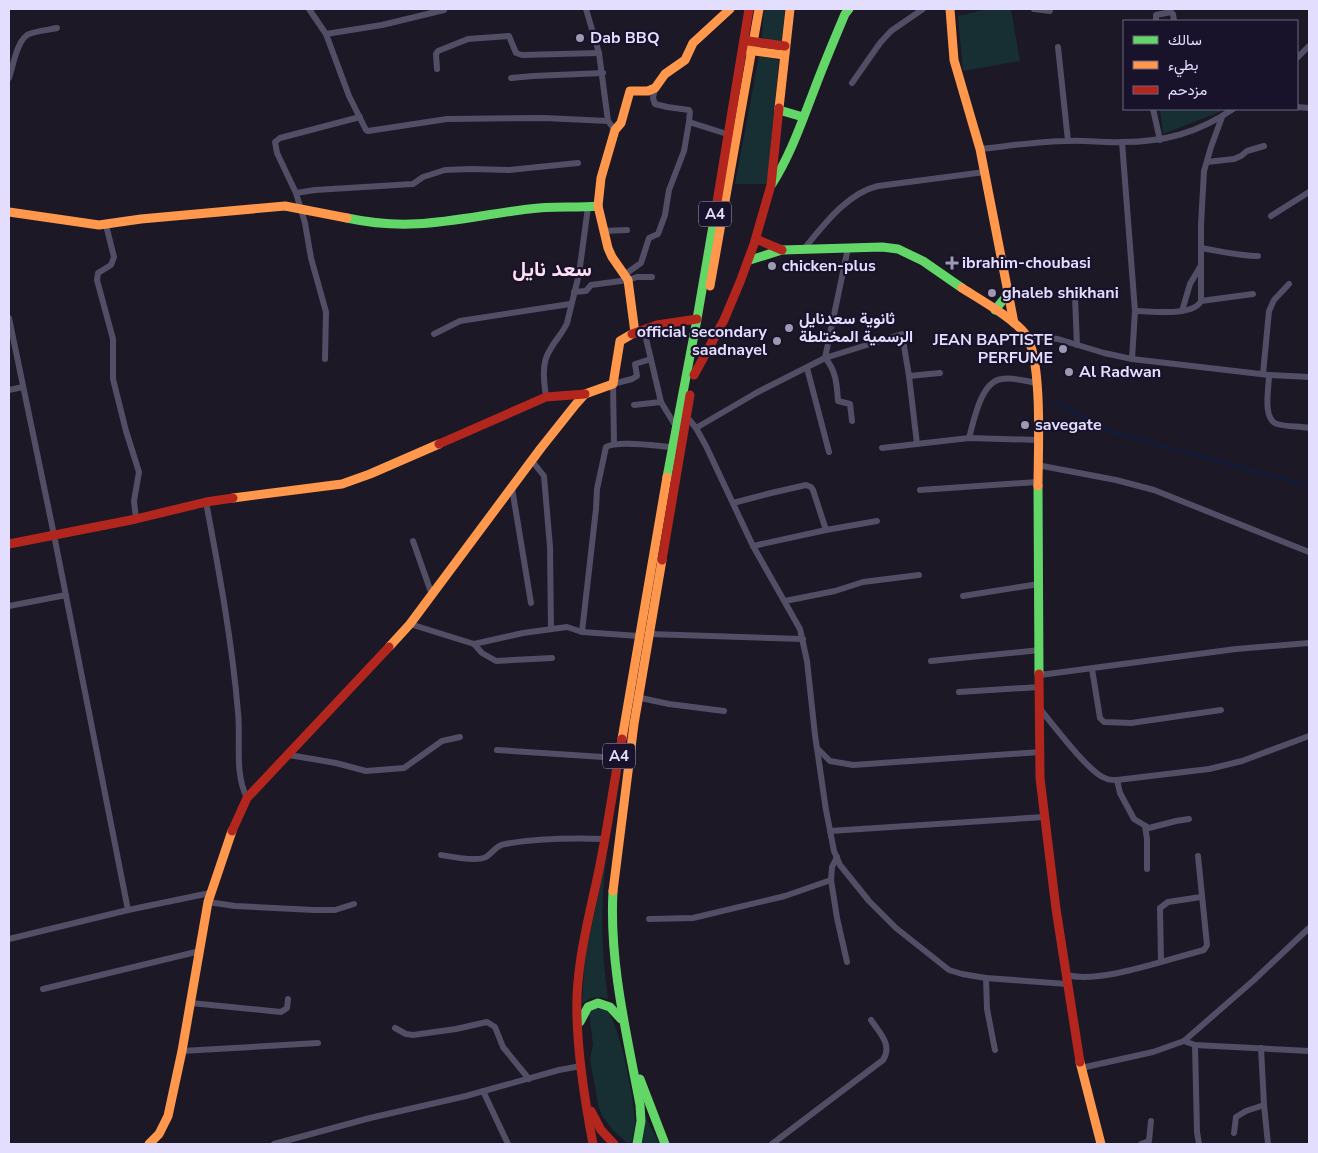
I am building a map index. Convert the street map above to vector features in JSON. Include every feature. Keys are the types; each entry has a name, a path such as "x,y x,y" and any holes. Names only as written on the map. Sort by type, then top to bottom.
{"main road":[{"path":"639,331 626,278 612,257 603,231 598,206 601,178 615,130 621,123 630,91 655,88 665,74 685,60 693,43 730,9"},
{"name":"A4","path":"637,1144 641,1121 631,1050 616,976 612,907 614,874 638,698 680,420 749,9"},
{"name":"A4","path":"593,1144 583,1088 578,1027 581,956 605,839 628,695 672,447 694,375 759,9"},
{"path":"694,375 732,305 750,260 771,185 790,9"},
{"path":"771,185 789,155 835,36 849,9"},
{"path":"950,9 954,60 980,149 1014,323"},
{"path":"742,45 785,51"},
{"path":"779,110 803,117"},
{"path":"9,212 90,225 106,225 141,219 284,206 300,207 375,223 409,226 454,223 530,209 598,206"},
{"path":"756,239 782,250"},
{"path":"750,260 782,250 898,249 934,268 1014,323 1026,334 1034,353 1037,383 1038,440 1040,778 1081,1068 1099,1144"},
{"path":"995,310 1008,294"},
{"path":"9,544 136,519 206,502 332,486 352,481 546,396 585,394 613,384 619,343 622,339 639,331 670,323 697,319"},
{"path":"149,1144 159,1134 168,1116 182,1051 209,898 228,840 248,798 410,624 532,461 585,394"},
{"path":"578,1027 586,1008 599,1002 606,1003 613,1008 624,1022"},
{"path":"631,1050 649,1105 665,1144"},
{"path":"583,1088 597,1122 614,1144"}],"street":[{"path":"309,9 326,34 348,96 366,130 372,131 447,119 544,118 608,120"},
{"path":"586,9 603,73 608,120 615,130"},
{"path":"852,83 880,43 891,31 923,9"},
{"path":"1034,9 1050,11"},
{"path":"326,34 382,25 444,10"},
{"path":"1156,20 1156,15 1171,12 1174,20"},
{"path":"9,78 23,38 29,34 57,28"},
{"path":"437,69 436,54 438,51 472,38 509,36 516,54 522,55 599,54"},
{"path":"1298,57 1309,46"},
{"path":"1058,47 1068,141"},
{"path":"511,78 603,73"},
{"path":"626,278 641,263 649,238 658,234 665,215 669,190 684,151 689,122 690,111 687,109 661,106 654,103 652,98 655,88"},
{"path":"1153,110 1160,140"},
{"path":"980,149 1068,141 1122,142 1160,140 1189,133 1222,117 1230,110"},
{"path":"325,358 326,312 296,193 276,153 275,142 280,138 360,117"},
{"path":"1135,311 1182,311 1197,306 1201,300 1203,182 1207,162 1222,117"},
{"path":"689,122 727,134"},
{"path":"1122,142 1135,311 1132,359"},
{"path":"1207,162 1234,159 1247,151 1264,146"},
{"path":"296,193 315,190 413,184 423,177 444,170 510,170 578,163"},
{"path":"803,250 846,202 862,191 878,186 985,172"},
{"path":"1271,216 1309,192"},
{"path":"546,396 544,374 547,356 549,350 564,330 581,263 588,207"},
{"path":"106,225 114,256 111,265 98,273 97,280 113,339 113,379 139,472 134,501 136,519"},
{"path":"603,231 627,230"},
{"path":"848,248 826,358 837,382 838,401 850,404 852,421"},
{"path":"1201,248 1230,252 1242,256 1258,256"},
{"path":"1182,311 1190,284 1201,266"},
{"path":"574,292 586,292 591,286 626,278 652,277"},
{"path":"1289,284 1274,300 1269,310 1266,375 1268,410 1270,418 1276,424 1309,428"},
{"path":"1201,300 1254,294"},
{"path":"1075,297 1077,344"},
{"path":"434,334 460,321 570,304"},
{"path":"9,318 128,910"},
{"path":"639,331 651,359 662,402 680,420 696,428 753,546 798,622 807,661 817,748 830,831 837,857 840,865 869,901 896,928 949,970 962,974 986,978 1096,978 1204,950 1207,945 1198,856"},
{"path":"696,428 756,393 826,358 902,334 917,444"},
{"path":"1026,334 1058,339 1104,353 1132,359 1266,375 1309,377"},
{"path":"614,444 613,384 637,376 635,364 651,359"},
{"path":"807,368 829,452"},
{"path":"909,376 940,373"},
{"path":"969,438 984,392 989,384 1000,378 1037,383"},
{"path":"9,390 23,387"},
{"path":"634,405 662,402"},
{"path":"882,448 969,438 1038,440"},
{"path":"582,632 597,489 606,447 614,444 672,447"},
{"path":"532,461 544,476 550,547 551,629"},
{"path":"1037,464 1116,480 1154,490 1309,552"},
{"path":"920,490 1038,482"},
{"path":"733,503 771,492 809,486 814,490 826,530"},
{"path":"512,488 532,603"},
{"path":"206,502 226,607 238,712 241,782 248,798"},
{"path":"753,546 878,521"},
{"path":"413,541 432,595"},
{"path":"785,601 835,591 863,582 919,575"},
{"path":"963,596 1039,584"},
{"path":"9,606 66,595"},
{"path":"410,624 474,644 567,627 582,632 639,636"},
{"path":"649,634 803,639"},
{"path":"1040,675 1236,650 1309,643"},
{"path":"474,644 482,653 496,661 552,658"},
{"path":"931,661 1040,650"},
{"path":"1092,669 1100,718 1104,722 1130,723 1221,710"},
{"path":"959,692 1040,687"},
{"path":"628,695 669,704 724,711"},
{"path":"1040,709 1066,741 1090,766 1104,778 1116,780 1161,776 1222,766 1242,761 1309,736"},
{"path":"289,755 336,763 366,771 404,768 442,741 460,737"},
{"path":"817,748 830,761 853,765 1040,752"},
{"path":"497,750 618,758"},
{"path":"1116,780 1120,793 1134,818 1149,828 1176,820 1189,819"},
{"path":"830,831 1044,817"},
{"path":"1146,826 1148,839 1147,870"},
{"path":"441,855 476,859 484,858 496,846 504,844 536,840 605,839"},
{"path":"837,857 832,867 831,880 847,962"},
{"path":"649,919 693,918 784,896 831,880"},
{"path":"1161,962 1160,908 1168,902 1201,897"},
{"path":"9,939 128,910 209,898 235,906 314,910 335,910 354,904"},
{"path":"1081,1068 1153,1052 1184,1041 1254,980 1309,928"},
{"path":"42,989 200,951"},
{"path":"986,978 987,1010 995,1050"},
{"path":"191,1003 281,1012 287,1008 288,999"},
{"path":"772,1144 883,1060 887,1053 887,1045 870,1020"},
{"path":"396,1028 406,1034 414,1034 456,1030 487,1022 495,1027 503,1047 529,1079"},
{"path":"1184,1041 1195,1045 1309,1051"},
{"path":"182,1051 318,1044"},
{"path":"1195,1045 1197,1132 1199,1144"},
{"path":"1261,1048 1268,1144"},
{"path":"274,1144 370,1118 581,1066"},
{"path":"484,1091 508,1144"},
{"path":"1234,1133 1236,1117 1246,1111 1264,1105"},
{"path":"1141,1144 1149,1141 1151,1121"}],"green space":[{"path":"764,9 785,9 782,41 773,42 762,37"},
{"path":"987,9 1011,9 1020,61 963,71 958,16"},
{"path":"759,56 779,60 767,184 735,184"},
{"path":"1160,110 1222,111 1163,134"},
{"path":"607,853 602,926 608,999 594,997 582,1004 585,958"},
{"path":"597,1007 607,1009 622,1047 630,1082 634,1113 635,1124 631,1143 626,1142 612,1129 599,1108 590,1060 593,1044 589,1012"},
{"path":"646,1118 659,1144 642,1144"}],"waterway":[{"path":"1055,402 1112,432 1309,486"}],"traffic: fast":[{"path":"772,184 790,151 845,14 849,9"},
{"path":"779,110 803,117"},
{"path":"347,218 395,224 417,224 538,208 598,206"},
{"path":"667,477 714,220"},
{"path":"750,260 782,250 882,247 898,249 923,261 962,288"},
{"path":"995,310 1008,294"},
{"path":"1038,486 1039,674"},
{"path":"613,891 612,918 616,972 640,1105 641,1121 637,1144"},
{"path":"580,1022 588,1007 598,1003 610,1007 621,1019"},
{"path":"640,1079 665,1144"}],"traffic: slow":[{"path":"635,333 628,280 608,248 598,206 601,178 615,130 621,123 630,91 648,91 655,88 665,74 685,60 693,43 730,9"},
{"path":"710,286 759,9"},
{"path":"779,108 790,9"},
{"path":"950,9 954,60 980,149 1014,323"},
{"path":"747,50 784,55"},
{"path":"9,212 99,225 141,219 285,206 347,218"},
{"path":"962,288 1014,322 1026,335 1031,348 1037,386 1039,431 1038,486"},
{"path":"389,647 410,624 576,404 585,394 613,384 620,341 632,334"},
{"path":"233,498 342,484 439,444"},
{"path":"622,739 667,477"},
{"path":"613,891 634,724 662,560"},
{"path":"149,1144 159,1134 168,1116 182,1051 208,902 232,831"},
{"path":"1080,1062 1101,1144"}],"traffic: jam":[{"path":"714,220 749,9"},
{"path":"748,41 785,46"},
{"path":"694,375 724,320 754,244 771,185 779,108"},
{"path":"756,239 782,250"},
{"path":"632,334 657,325 697,319"},
{"path":"439,444 546,397 585,394"},
{"path":"662,560 690,395"},
{"path":"9,544 136,519 206,502 233,498"},
{"path":"232,831 247,798 389,647"},
{"path":"1039,674 1040,778 1056,909 1080,1062"},
{"path":"593,1144 579,1048 577,1016 578,979 622,739"},
{"path":"591,1111 601,1130 614,1144"}],"place":[{"name":"Dab BBQ","path":"580,38"},
{"name":"ibrahim-choubasi","path":"952,263"},
{"name":"chicken-plus","path":"772,266"},
{"name":"ghaleb shikhani","path":"992,293"},
{"name":"ثانوية سعدنايل الرسمية المختلطة","path":"789,328"},
{"name":"official secondary saadnayel","path":"777,341"},
{"name":"JEAN BAPTISTE PERFUME","path":"1063,349"},
{"name":"Al Radwan","path":"1069,372"},
{"name":"savegate","path":"1025,425"}],"district":[{"name":"سعد نايل","path":"552,269"}]}
